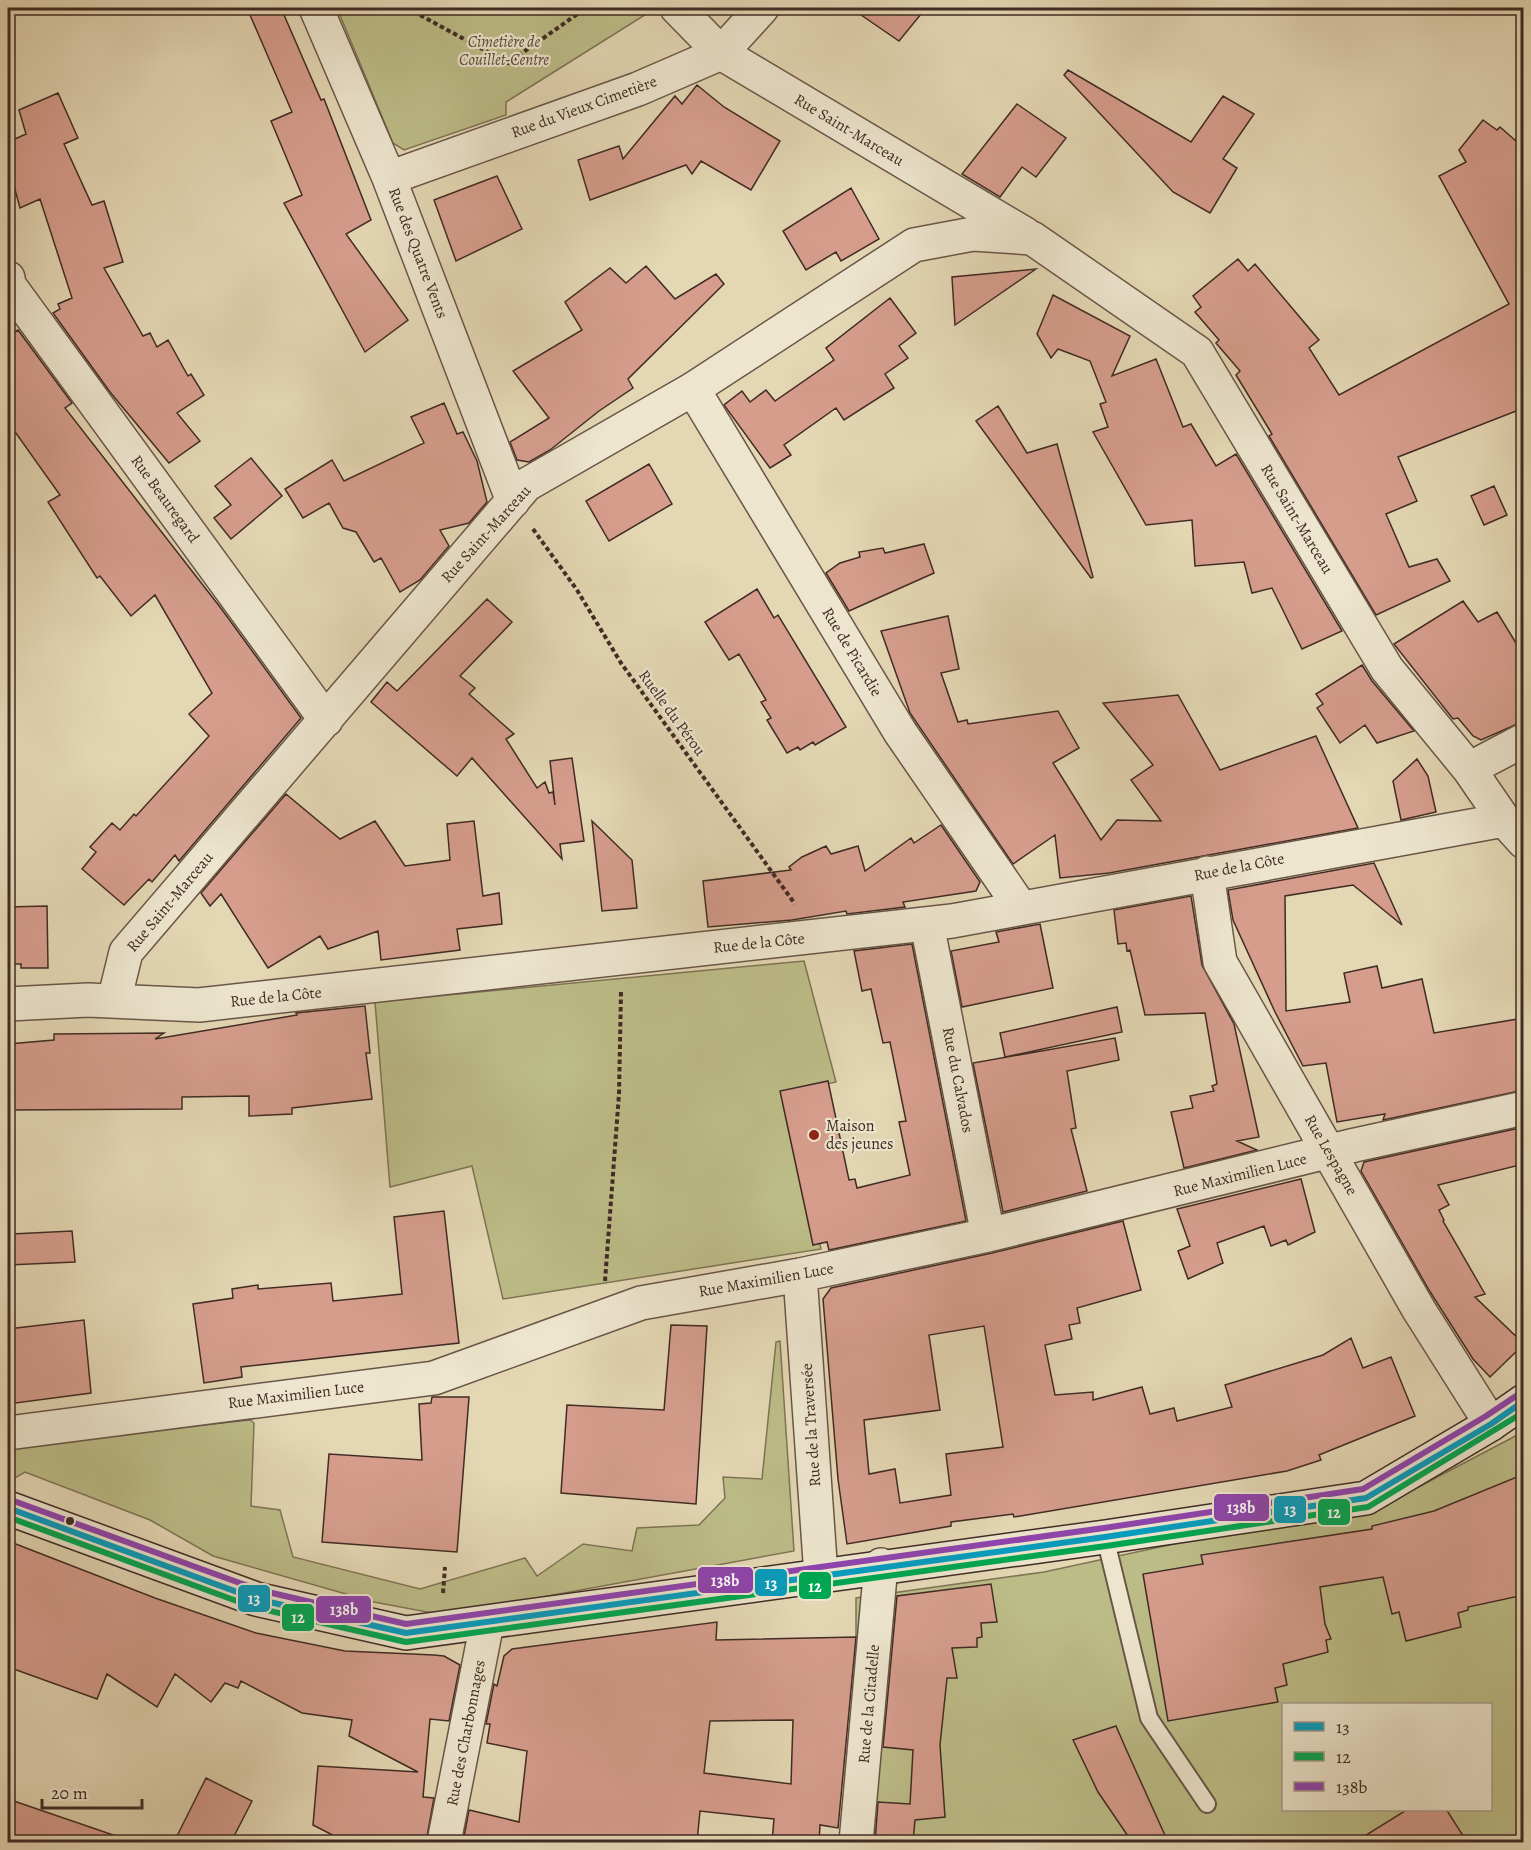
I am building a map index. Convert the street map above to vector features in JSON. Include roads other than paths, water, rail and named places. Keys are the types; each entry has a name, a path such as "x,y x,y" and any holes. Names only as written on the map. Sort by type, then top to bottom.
{"street":[{"name":"Rue des Quatre Vents","path":"316,8 389,178 513,501"},
{"name":"Rue Saint-Marceau","path":"677,8 721,53 1032,238 1197,352 1387,669 1469,769 1514,831"},
{"name":"Rue du Vieux Cimetière","path":"389,178 638,89 721,53 762,8"},
{"name":"Rue Saint-Marceau","path":"114,1001 126,952 526,485 693,389 914,245 973,234 1032,238"},
{"name":"Rue Beauregard","path":"8,283 326,720"},
{"name":"Rue de Picardie","path":"693,389 900,732 1021,908"},
{"path":"1469,769 1524,740"},
{"name":"Rue de la Côte","path":"8,1004 114,1001 199,1005 927,924 1207,873 1514,831"},
{"name":"Rue Lespagne","path":"1207,873 1220,962 1419,1310 1491,1424"},
{"name":"Rue du Calvados","path":"927,924 988,1235"},
{"name":"Rue Maximilien Luce","path":"8,1433 434,1378 641,1303 800,1275 988,1235 1524,1108"},
{"name":"Rue de la Traversée","path":"800,1275 821,1576"},
{"path":"8,1508 256,1599 406,1633 821,1576 881,1565 1105,1537 1366,1498 1491,1424 1524,1401"},
{"name":"Rue de la Citadelle","path":"856,1842 881,1565"},
{"name":"Rue des Charbonnages","path":"444,1842 487,1623"}],"lane":[{"path":"1105,1537 1149,1718 1207,1804"}],"place":[{"name":"Maison des jeunes","path":"814,1135"}],"park label":[{"name":"Cimetière de Couillet-Centre","path":"504,51"}]}
